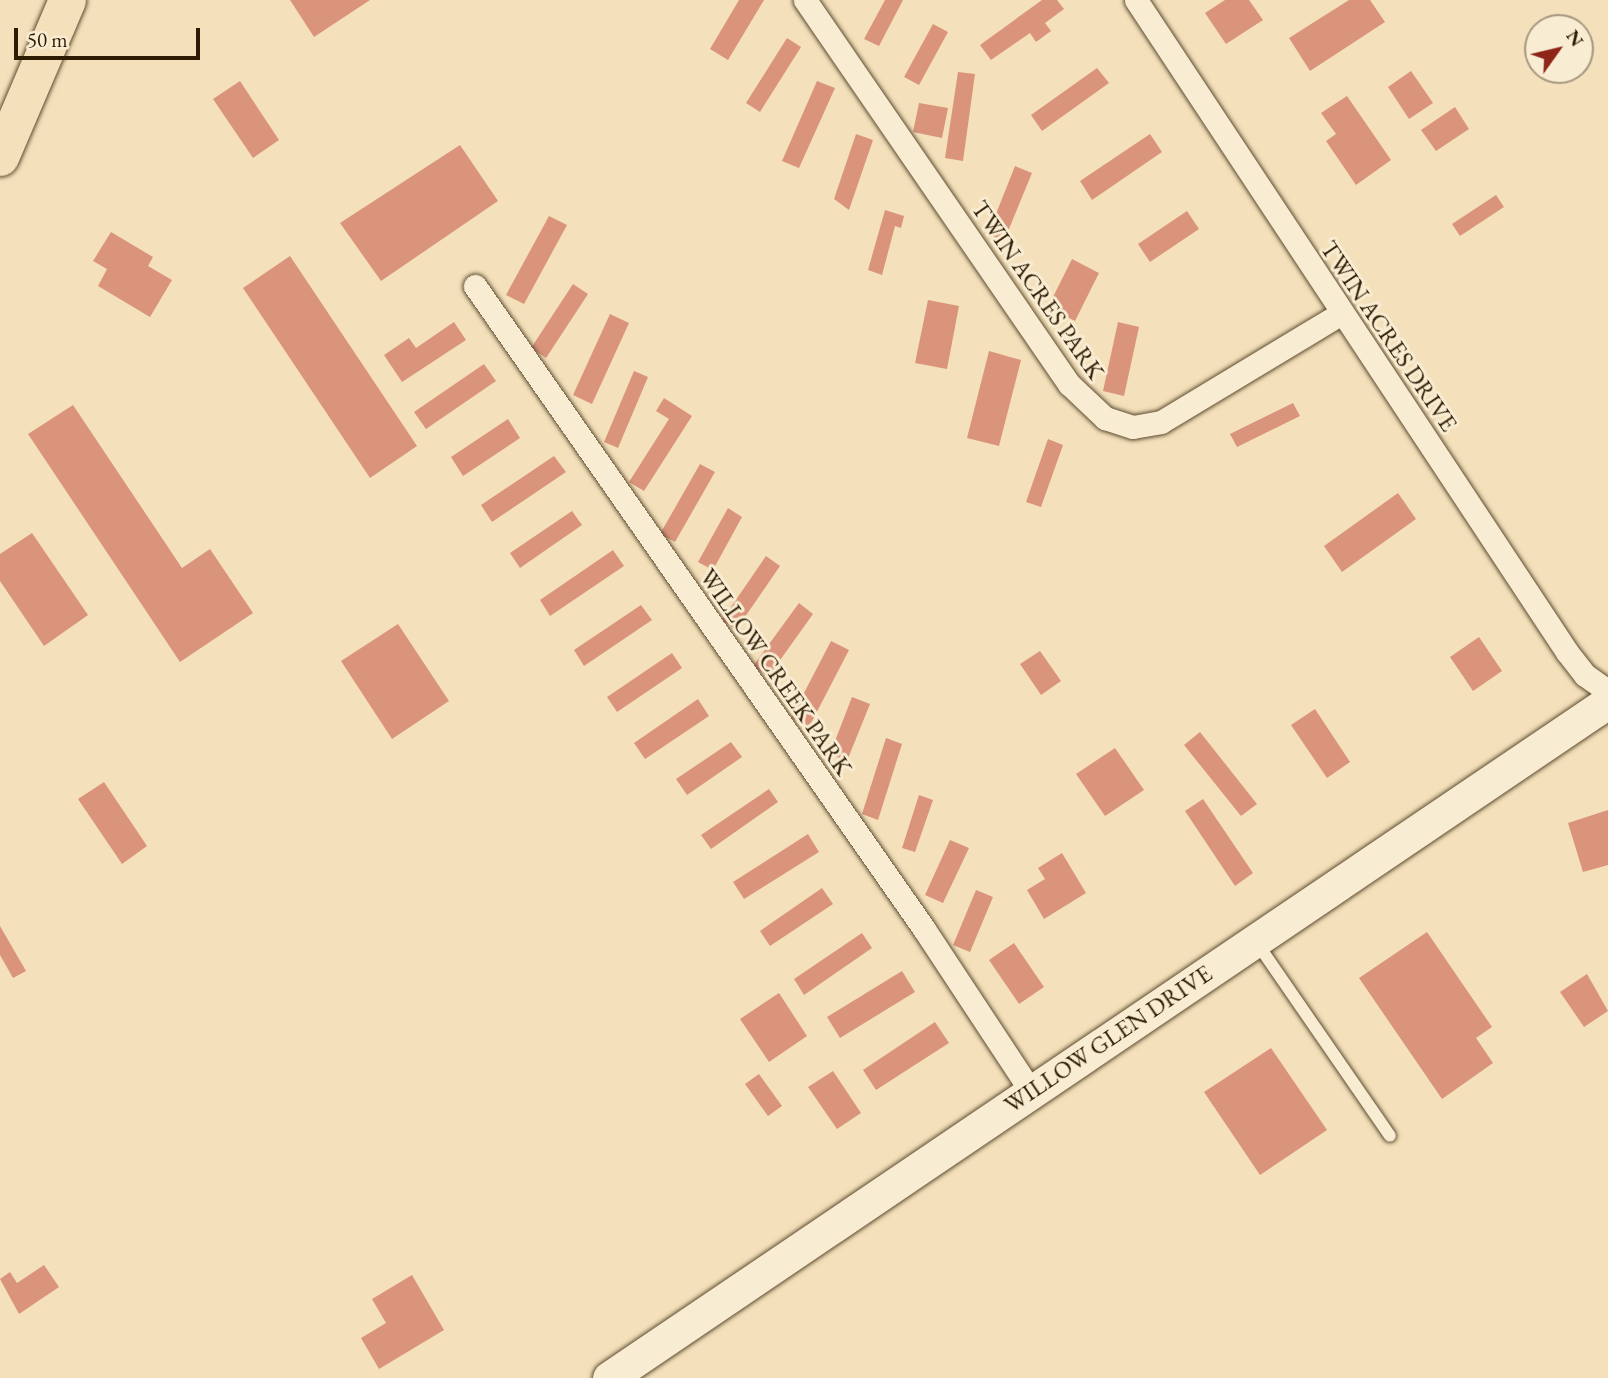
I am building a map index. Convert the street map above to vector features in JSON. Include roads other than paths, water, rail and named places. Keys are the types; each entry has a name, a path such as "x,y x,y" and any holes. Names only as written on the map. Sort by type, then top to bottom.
{"main road":[{"path":"0,157 67,0"},
{"name":"WILLOW GLEN DRIVE","path":"609,1378 1608,702"}],"street":[{"name":"TWIN ACRES PARK","path":"805,0 1069,384 1105,418 1133,427 1161,422 1342,313"},
{"name":"TWIN ACRES DRIVE","path":"1136,0 1567,652 1585,675 1608,691"},
{"name":"WILLOW CREEK PARK","path":"475,286 916,918 1031,1091"}],"lane":[{"path":"1254,940 1390,1136"}]}
